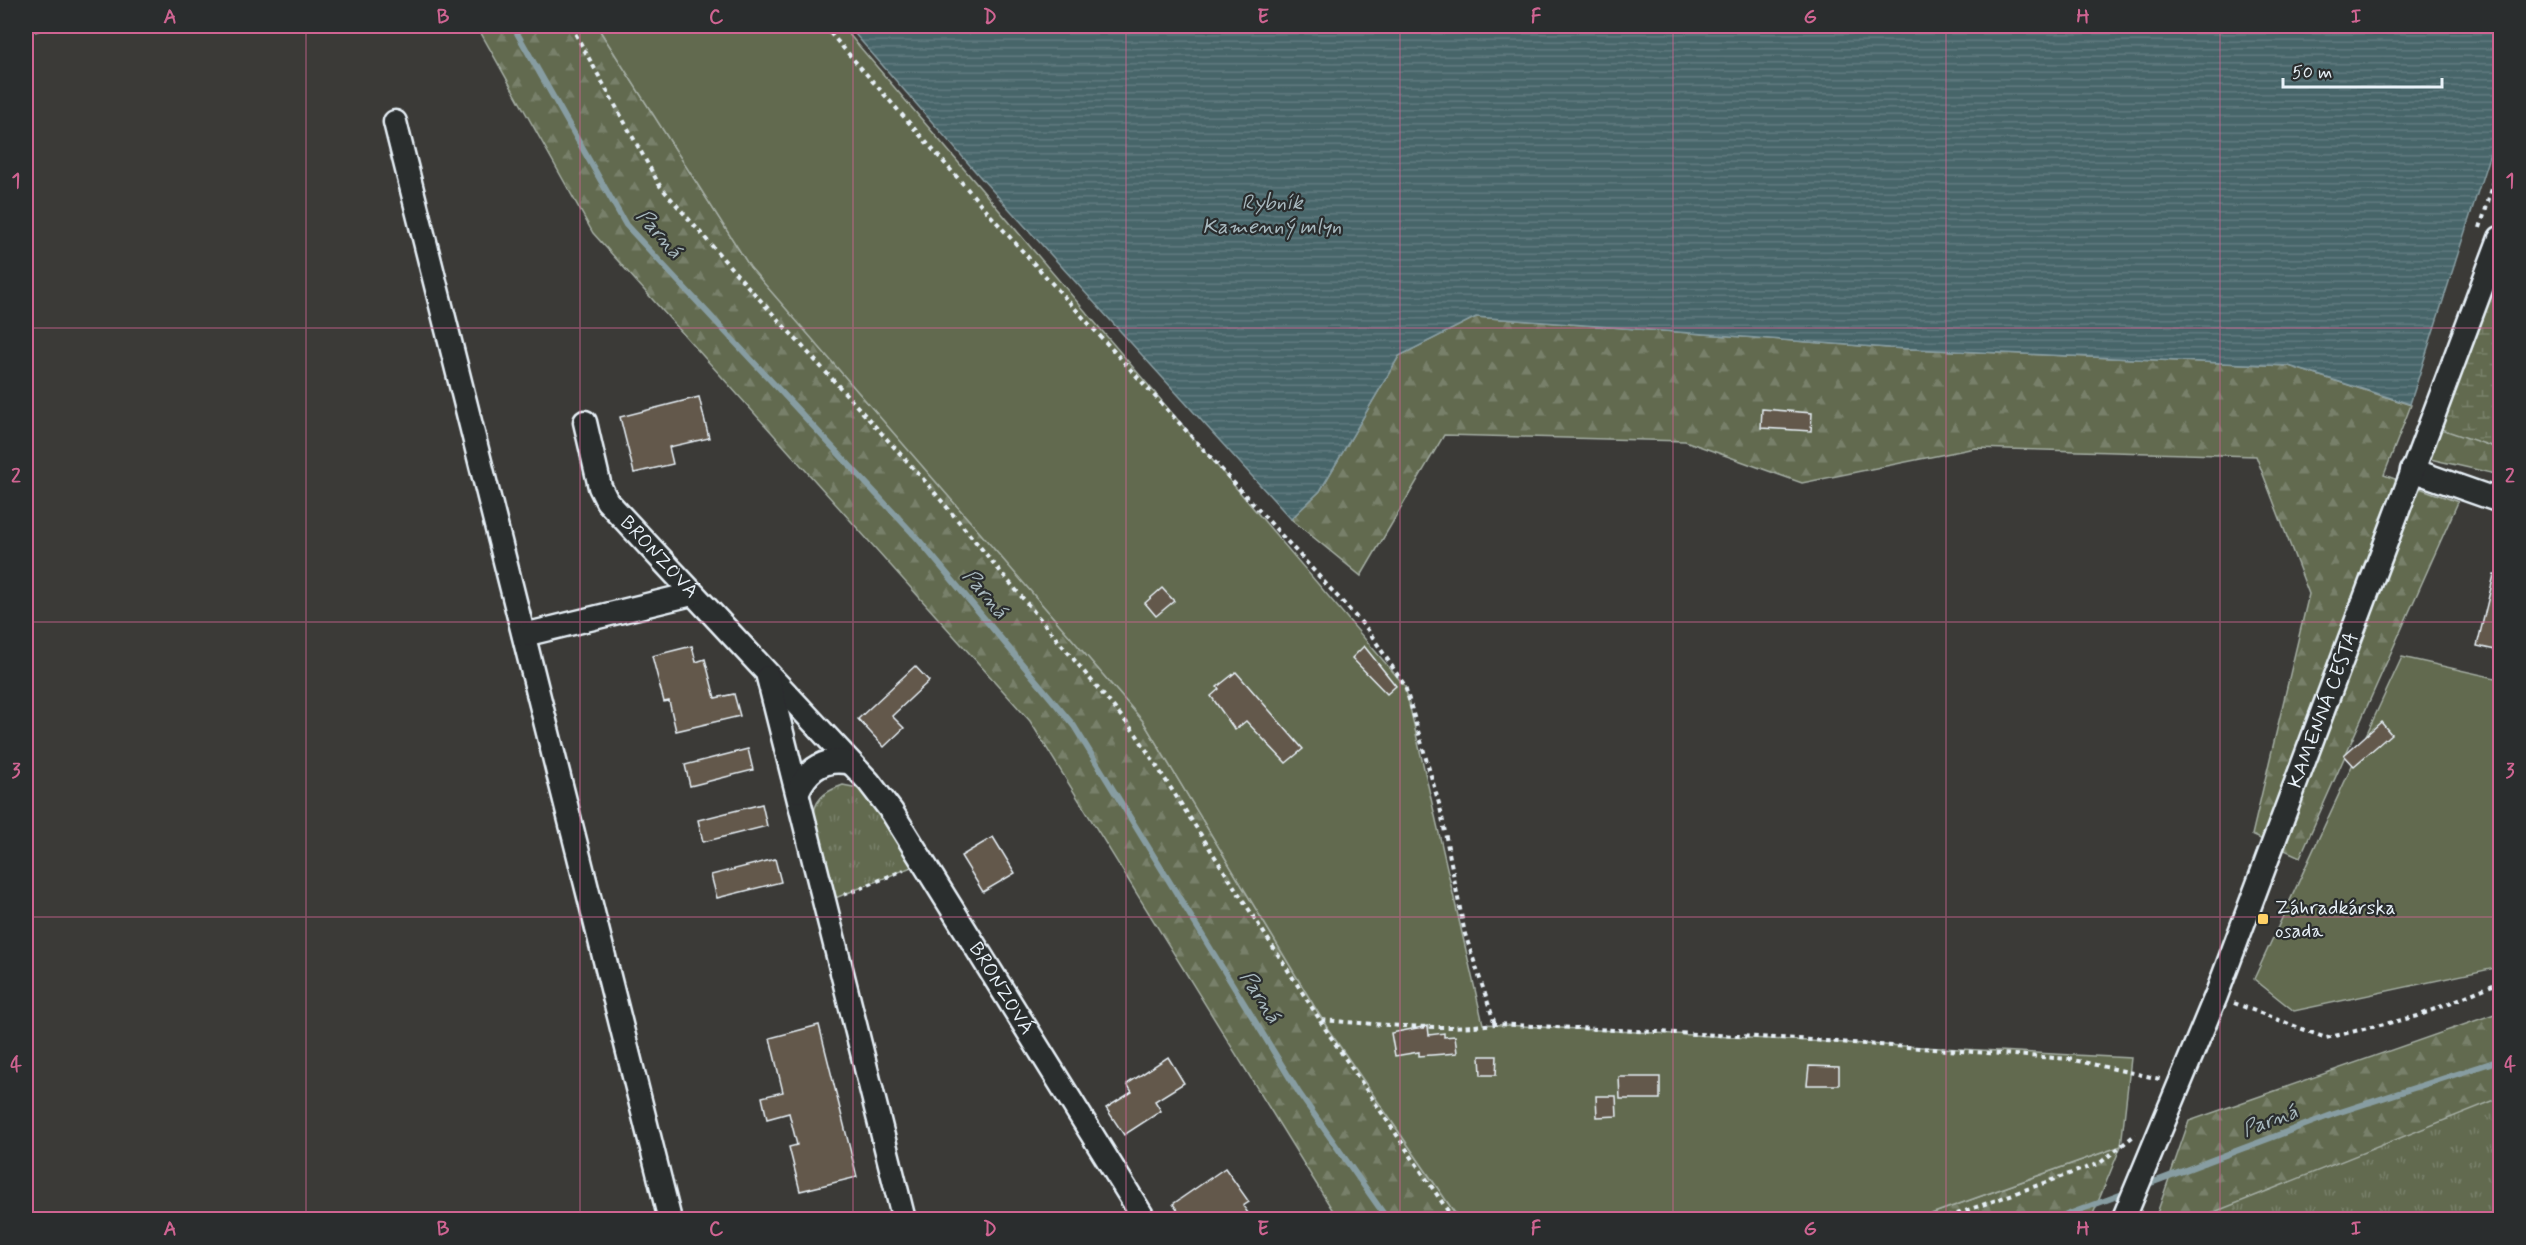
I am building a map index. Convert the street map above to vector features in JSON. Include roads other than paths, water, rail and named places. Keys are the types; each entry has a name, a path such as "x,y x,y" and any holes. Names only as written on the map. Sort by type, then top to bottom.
{"street":[{"path":"395,122 670,1220"},
{"name":"KAMENNÁ CESTA","path":"2126,1213 2216,996 2500,238"},
{"name":"BRONZOVÁ","path":"585,422 600,487 607,501 869,782 892,812 1145,1220"},
{"path":"2412,470 2500,501"},
{"path":"524,635 692,594"},
{"name":"BRONZOVÁ","path":"767,673 904,1220"},
{"path":"798,791 807,774 822,763 841,760 851,763"}],"water":[{"name":"Rybník Kamenný mlyn","path":"848,26 2500,26 2500,122 2410,404 2289,366 1889,348 1476,317 1399,356 1320,491 1291,519 982,179"}],"waterway":[{"name":"Parná","path":"513,26 626,225 918,539 1074,726 1299,1093 1388,1220"},
{"name":"Parná","path":"2143,1186 2334,1114 2500,1060"},
{"name":"Parná","path":"2053,1220 2128,1192"}],"place":[{"name":"Záhradkárska osada","path":"2263,919"}]}
